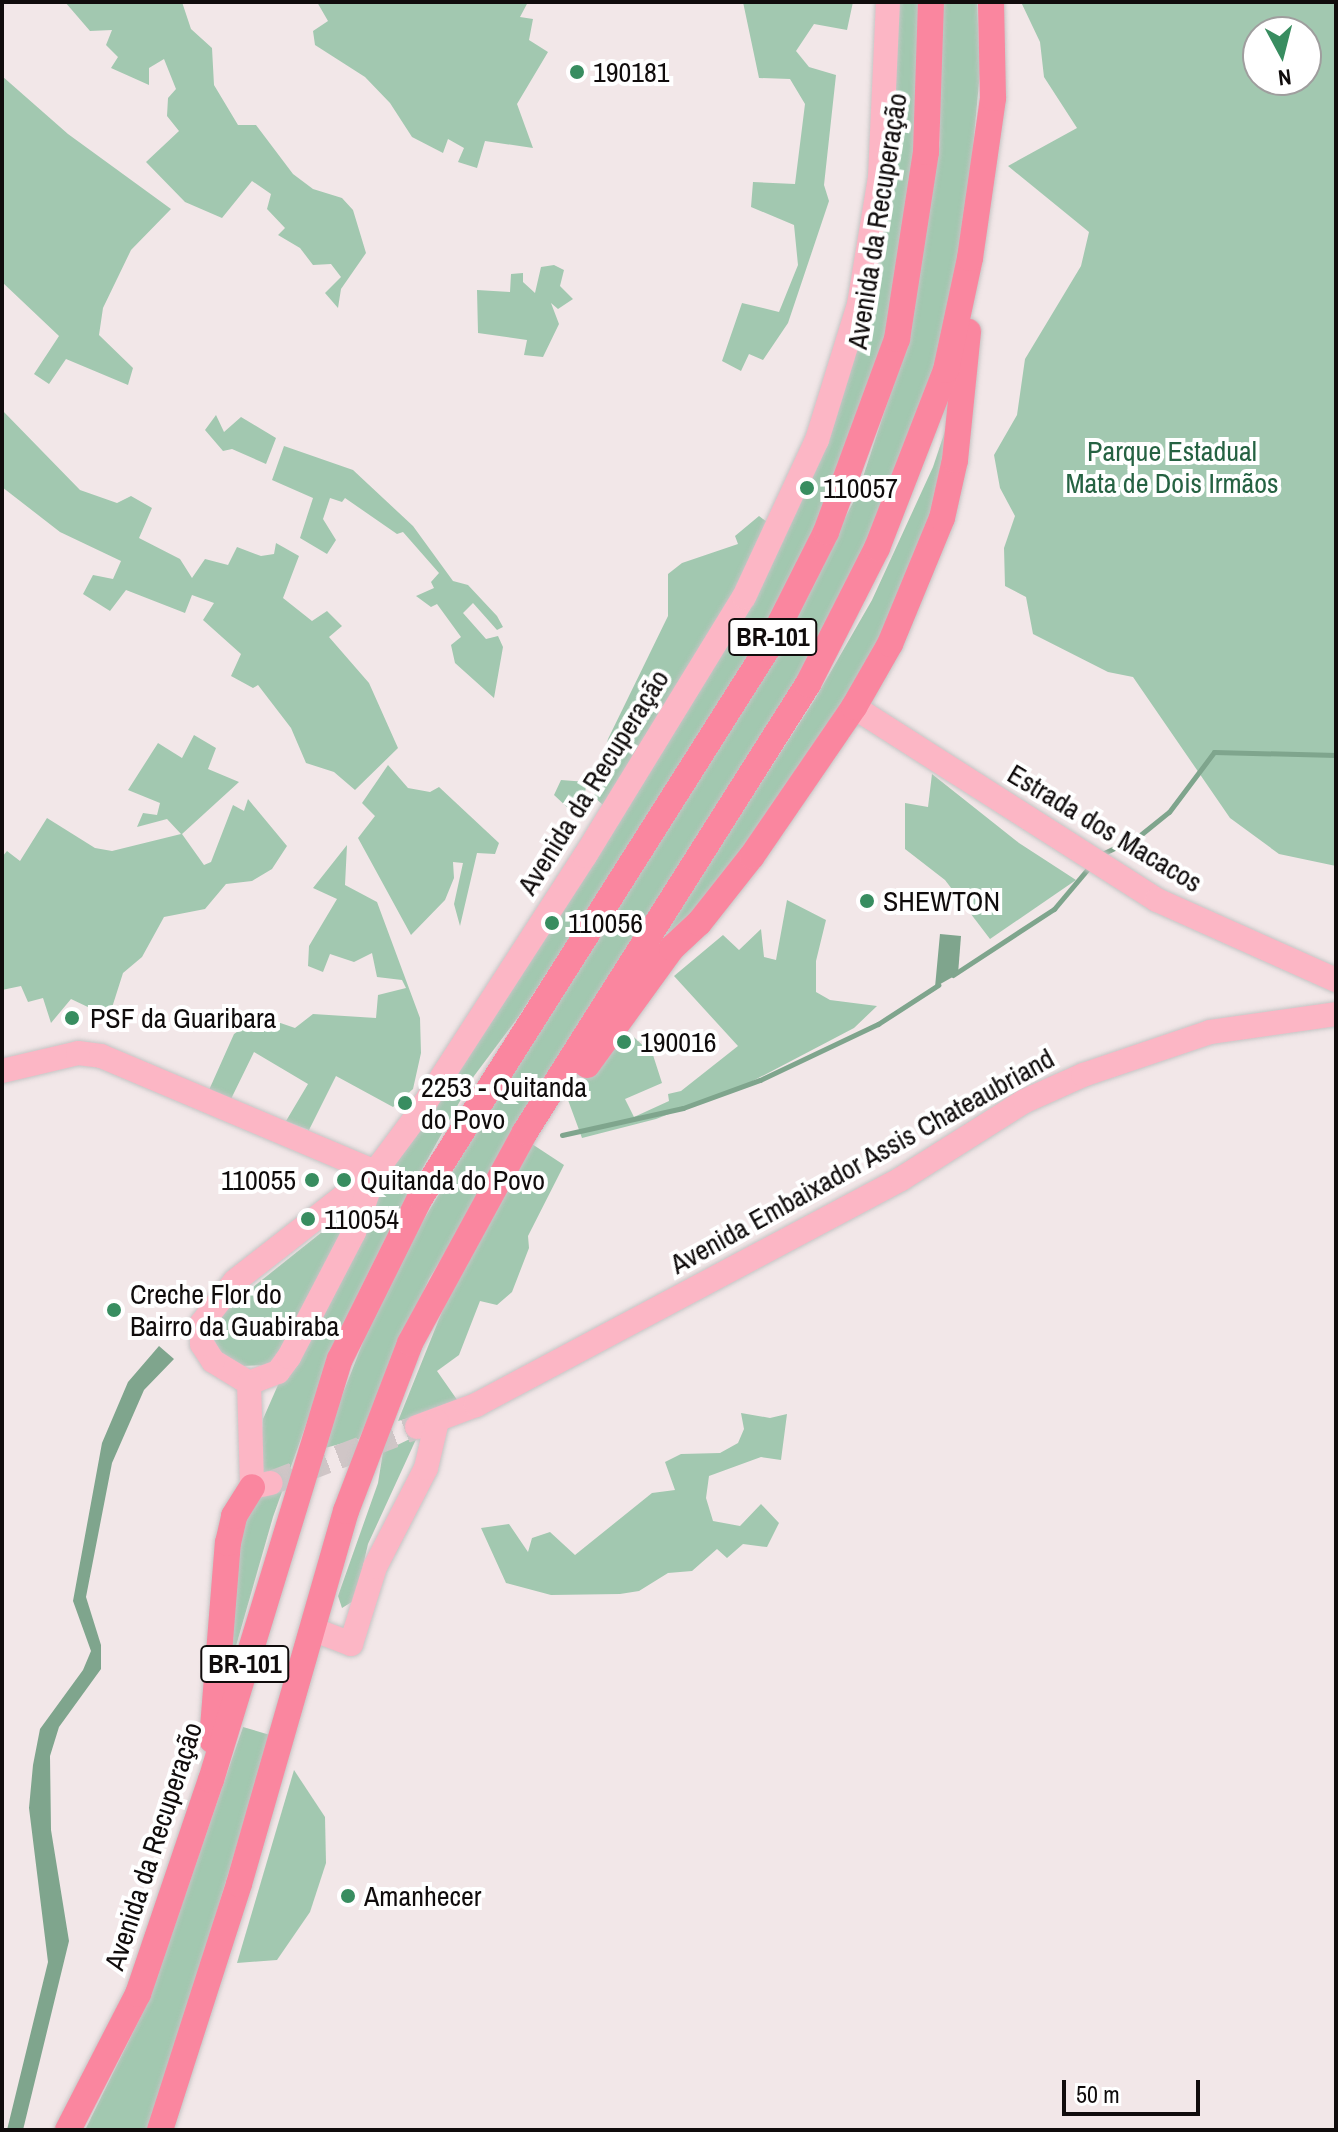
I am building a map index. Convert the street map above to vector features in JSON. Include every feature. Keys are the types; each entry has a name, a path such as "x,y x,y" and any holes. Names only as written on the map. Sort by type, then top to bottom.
{"highway":[{"name":"Avenida da Recuperação","path":"68,2130 130,2014 211,1780 294,1499 340,1359 420,1198 767,649 826,532 897,339 926,152 931,2"},
{"name":"BR-101","path":"160,2130 195,2027 346,1511 410,1343 525,1132 750,779 877,548 946,370 970,258 993,98 991,2"},
{"path":"525,1132 555,1109 672,948 724,894 854,707 911,601 942,518 961,411 970,258"},
{"path":"211,1780 228,1543 234,1516 261,1485"}],"main road":[{"name":"Avenida da Recuperação","path":"249,1383 213,1361 202,1344 202,1323 235,1281 375,1172 497,996 735,611 817,440 859,304 878,191 888,2"},
{"name":"Estrada dos Macacos","path":"854,707 1157,900 1336,980"},
{"name":"Avenida Embaixador Assis Chateaubriand","path":"312,1629 351,1644 375,1567 426,1468 427,1424 901,1179 1025,1101 1068,1081 1210,1032 1336,1014"},
{"path":"2,1071 78,1053 101,1056 375,1172 354,1232 289,1357 278,1372 249,1383 261,1485"},
{"path":"345,1160 355,1187"}],"green space":[{"path":"65,2 182,2 191,29 212,48 214,85 238,125 256,125 293,174 313,189 342,198 353,210 366,253 341,289 338,308 325,293 341,277 331,264 313,265 300,248 278,235 285,228 267,209 271,194 252,181 222,218 185,202 146,162 179,131 167,116 168,98 176,89 164,59 149,68 149,85 111,68 118,57 106,45 112,30 90,31"},
{"path":"317,2 528,2 520,17 533,19 529,40 548,52 517,104 533,148 485,141 477,168 458,162 464,148 448,139 443,153 412,137 390,103 365,77 315,45 313,31 328,21"},
{"path":"743,2 853,2 847,30 814,24 796,51 809,67 836,75 824,185 829,201 788,323 763,360 749,354 741,371 722,361 742,303 779,312 798,265 794,225 751,207 753,182 795,184 805,104 790,79 759,78"},
{"path":"896,2 921,2 920,127 889,335 849,452 769,629 519,1016 474,1076 402,1205 358,1294 308,1419 273,1517 220,1702 231,1543 259,1487 263,1419 285,1369 385,1177 629,793 840,392"},
{"path":"940,2 977,2 980,72 966,223 939,366 867,547 799,675 429,1279 359,1439 321,1449 369,1327 414,1236 522,1055 753,692 857,495 907,343 940,143"},
{"name":"Parque Estadual Mata de Dois Irmãos","path":"1021,2 1336,2 1336,866 1279,854 1230,818 1133,677 1108,672 1033,634 1026,597 1005,586 1004,548 1015,516 1000,488 994,455 1017,415 1025,359 1081,266 1089,232 1008,166 1077,128 1044,77 1040,42"},
{"path":"2,76 68,134 171,209 131,250 103,308 99,335 133,368 128,385 66,359 49,384 34,374 59,336 2,282"},
{"path":"554,265 564,270 560,286 573,299 558,309 551,303 559,324 543,357 524,355 527,340 478,333 477,290 510,292 511,274 523,273 523,282 535,293 541,267"},
{"path":"967,366 949,470 858,692 741,861 671,934 666,930 815,699 872,600 933,467"},
{"path":"2,410 80,490 117,503 131,496 152,508 139,538 180,559 192,578 205,559 228,565 237,547 261,556 274,554 276,543 299,556 283,598 312,621 327,611 342,626 329,637 369,683 398,748 355,790 334,772 306,763 291,728 258,685 253,688 231,676 241,654 203,620 214,603 192,595 185,613 126,590 110,611 83,594 93,575 113,579 121,561 60,532 2,487"},
{"path":"216,415 224,432 241,417 276,438 266,464 232,449 223,451 205,430"},
{"path":"284,446 353,470 413,526 453,581 468,585 497,616 503,627 497,630 473,603 463,613 486,639 498,636 503,647 494,698 455,663 451,645 461,637 437,604 431,607 416,596 434,588 431,582 439,573 403,532 397,534 345,498 342,502 330,498 323,519 336,540 327,554 300,538 313,498 272,480"},
{"path":"759,516 770,524 735,593 603,805 594,797 608,739 668,616 668,574 682,563 738,544 735,536"},
{"path":"194,735 216,748 208,769 239,782 182,834 204,865 211,862 233,805 244,811 248,799 287,846 272,869 252,881 226,884 205,909 164,917 142,957 123,973 109,1017 71,999 51,1023 43,998 28,1002 21,986 2,990 2,857 7,851 20,861 47,818 95,848 112,851 181,834 167,819 137,827 143,813 157,815 160,803 128,790 158,743 182,758"},
{"path":"388,765 408,788 430,792 439,787 499,843 495,854 477,853 460,926 454,904 463,863 453,862 454,878 445,900 411,935 358,838 375,816 362,803"},
{"path":"932,774 1019,843 1076,880 990,939 945,880 905,849 905,803 928,807"},
{"path":"561,780 587,782 584,798 589,809 582,821 554,795"},
{"path":"347,845 345,885 377,902 420,1018 421,1053 413,1089 393,1107 336,1076 309,1130 286,1121 308,1084 254,1052 231,1099 209,1090 234,1034 260,1016 295,1028 313,1014 376,1018 378,995 406,988 402,980 377,977 372,953 354,962 330,954 323,972 308,966 309,946 337,899 313,888"},
{"path":"787,900 826,920 816,961 816,992 830,1000 877,1006 854,1028 747,1084 656,1119 582,1138 568,1100 621,1025 653,1055 662,1083 625,1099 634,1117 669,1101 668,1094 681,1091 738,1046 674,976 723,935 739,950 761,929 764,957 776,960"},
{"path":"532,1144 564,1165 528,1236 529,1248 512,1292 497,1305 480,1301 459,1355 437,1371 460,1404 398,1421 456,1277"},
{"path":"352,1208 283,1354 270,1365 240,1366 221,1354 211,1333 213,1319"},
{"path":"741,1413 770,1418 787,1414 781,1460 761,1457 709,1476 706,1498 713,1521 740,1526 761,1504 779,1523 767,1547 743,1544 727,1558 717,1549 692,1571 668,1573 639,1591 620,1594 551,1595 506,1583 481,1528 509,1524 528,1552 532,1538 550,1532 575,1555 652,1493 675,1490 665,1462 681,1454 720,1453 738,1443 744,1429"},
{"path":"418,1435 368,1544 355,1600 342,1608 338,1596 378,1483 383,1452"},
{"path":"243,1727 270,1735 151,2130 85,2130 149,2000"},
{"path":"294,1770 325,1817 326,1863 310,1912 277,1960 237,1963"}],"shaded area":[{"path":"940,934 961,936 958,974 935,987"},
{"path":"159,1346 174,1359 144,1390 112,1463 86,1597 101,1645 101,1669 59,1727 50,1756 51,1830 69,1941 23,2130 7,2130 48,1962 29,1808 33,1765 40,1729 83,1670 91,1651 73,1601 102,1443 128,1382"}],"waterway":[{"path":"1100,855 1139,836 1169,812 1214,752 1336,755"},
{"path":"953,975 1054,909 1091,865"},
{"path":"562,1135 683,1108 760,1080 878,1024 938,985"}],"tunnel":[{"path":"271,1483 417,1427"}],"place":[{"name":"190181","path":"577,72"},
{"name":"110057","path":"807,488"},
{"name":"SHEWTON","path":"867,901"},
{"name":"110056","path":"552,923"},
{"name":"PSF da Guaribara","path":"72,1018"},
{"name":"190016","path":"624,1042"},
{"name":"2253 - Quitanda do Povo","path":"405,1103"},
{"name":"110055","path":"312,1180"},
{"name":"Quitanda do Povo","path":"344,1180"},
{"name":"110054","path":"308,1219"},
{"name":"Creche Flor do Bairro da Guabiraba","path":"114,1310"},
{"name":"Amanhecer","path":"348,1896"}]}
